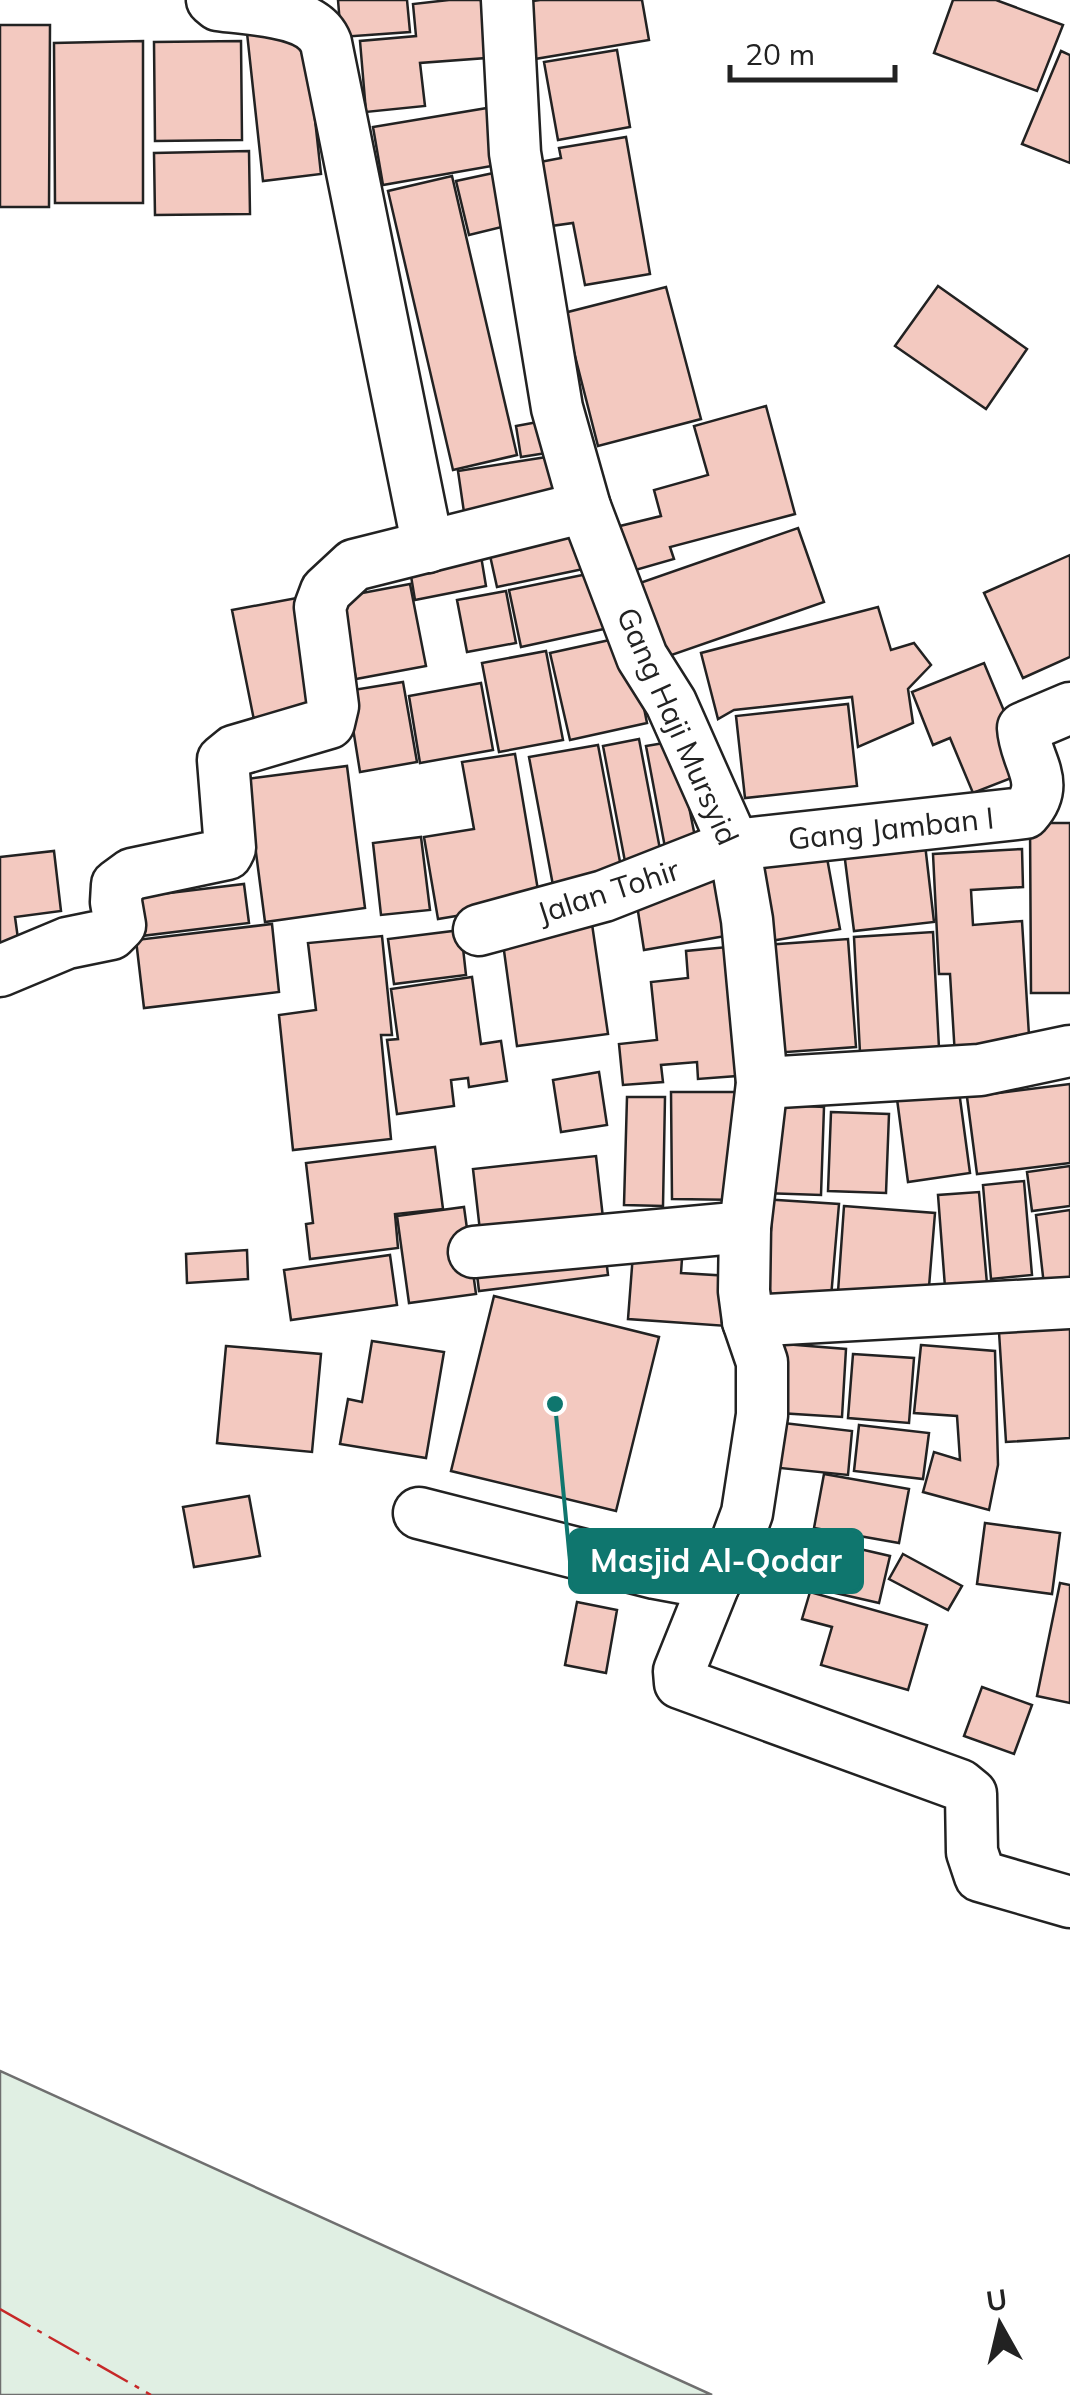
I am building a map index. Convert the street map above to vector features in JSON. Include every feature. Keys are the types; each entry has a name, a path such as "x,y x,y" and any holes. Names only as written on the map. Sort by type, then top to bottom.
{"street":[{"path":"212,0 218,5 303,19 322,32 326,42 428,547"},
{"name":"Gang Haji Mursyid","path":"507,0 515,152 557,408 586,507 642,657 671,703 734,844 747,920 762,1083 745,1227 744,1291 748,1321 762,1362 762,1415 747,1513 679,1671 680,1683 960,1785 972,1794 972,1852 980,1876 1070,1902"},
{"path":"0,970 67,943 111,934 120,925 117,885 132,874 226,854 230,848 223,760 234,750 332,719 320,607 326,591 354,565 586,507"},
{"name":"Gang Jamban I","path":"734,844 1025,813 1034,802 1038,786 1023,728 1070,708"},
{"name":"Jalan Tohir","path":"478,930 604,896 734,844"},
{"path":"762,1083 980,1070 1070,1051"},
{"path":"474,1252 745,1227"},
{"path":"748,1321 1070,1303"},
{"path":"419,1513 655,1573 714,1584"}],"green space":[{"path":"0,2071 712,2395 0,2395"}],"building":[{"path":"338,0 407,0 410,32 341,37"},
{"path":"481,0 486,58 420,63 425,106 366,112 360,41 416,36 413,4"},
{"path":"642,0 649,40 535,59 526,2"},
{"path":"953,0 996,0 1063,25 1037,91 934,53"},
{"path":"0,25 50,25 49,207 0,207"},
{"path":"305,28 321,174 263,181 247,33"},
{"path":"143,41 143,203 55,203 54,43"},
{"path":"241,41 242,140 155,141 154,42"},
{"path":"617,50 630,127 558,140 544,62"},
{"path":"1061,51 1070,55 1070,163 1022,144"},
{"path":"493,107 503,164 383,185 373,127"},
{"path":"626,137 650,274 585,285 573,223 551,226 540,162 561,158 559,148"},
{"path":"249,151 250,214 155,215 154,153"},
{"path":"498,172 510,225 469,235 456,181"},
{"path":"452,176 517,455 453,470 388,191"},
{"path":"938,286 1027,349 986,409 895,346"},
{"path":"666,287 701,419 598,446 564,313"},
{"path":"766,406 795,514 670,547 674,559 632,571 620,526 661,516 654,490 708,475 694,426"},
{"path":"554,419 559,451 521,457 516,426"},
{"path":"553,456 560,505 465,519 458,471"},
{"path":"579,523 588,568 497,587 487,542"},
{"path":"798,528 824,602 663,658 637,584"},
{"path":"479,544 486,586 415,600 408,558"},
{"path":"1070,555 1070,657 1023,678 984,593"},
{"path":"602,571 613,627 521,647 509,590"},
{"path":"410,584 426,666 356,679 341,597"},
{"path":"506,591 516,643 467,652 457,600"},
{"path":"313,595 324,716 256,730 232,610"},
{"path":"878,607 891,650 914,643 931,665 908,689 913,723 858,747 852,697 734,710 718,719 701,653"},
{"path":"619,638 636,668 647,723 570,740 550,653"},
{"path":"546,651 563,740 499,752 482,663"},
{"path":"984,663 1029,771 973,793 950,738 933,745 912,692"},
{"path":"403,682 417,762 360,772 347,691"},
{"path":"481,683 493,750 420,763 409,696"},
{"path":"848,704 857,786 745,798 736,716"},
{"path":"639,739 663,865 627,872 603,746"},
{"path":"676,741 698,852 667,858 646,746"},
{"path":"598,745 624,883 555,896 529,757"},
{"path":"515,754 540,902 438,919 424,837 474,829 462,762"},
{"path":"347,766 365,908 265,922 255,845 239,847 247,779"},
{"path":"1030,823 1070,823 1070,993 1031,993"},
{"path":"923,827 934,922 854,931 842,836"},
{"path":"421,837 430,910 381,915 373,843"},
{"path":"825,847 840,929 765,942 751,859"},
{"path":"1022,849 1023,887 971,890 973,925 1022,921 1030,1052 955,1056 950,974 939,974 933,854"},
{"path":"54,851 61,911 15,917 19,946 0,948 0,857"},
{"path":"727,877 737,934 644,950 635,892"},
{"path":"244,884 249,923 141,936 136,897"},
{"path":"272,924 279,992 144,1008 136,940"},
{"path":"592,924 608,1034 517,1046 502,936"},
{"path":"461,930 466,975 394,984 388,939"},
{"path":"933,932 939,1048 860,1053 854,937"},
{"path":"382,936 392,1035 381,1035 391,1139 293,1150 279,1015 316,1010 308,943"},
{"path":"848,939 856,1047 773,1053 765,945"},
{"path":"738,946 750,1075 698,1079 697,1062 661,1065 663,1082 623,1085 619,1044 657,1040 651,982 688,978 686,951"},
{"path":"472,977 481,1044 501,1041 507,1081 469,1087 468,1078 451,1080 454,1106 397,1114 387,1040 398,1039 391,989"},
{"path":"599,1072 607,1125 561,1132 553,1080"},
{"path":"1070,1084 1070,1163 977,1174 967,1097"},
{"path":"959,1091 970,1173 908,1182 897,1099"},
{"path":"671,1092 744,1092 744,1200 672,1199"},
{"path":"627,1097 665,1097 663,1206 624,1205"},
{"path":"765,1104 824,1107 821,1195 761,1193"},
{"path":"831,1112 889,1114 886,1193 828,1191"},
{"path":"435,1147 443,1209 395,1214 398,1248 310,1259 306,1224 313,1223 306,1163"},
{"path":"596,1156 603,1218 480,1231 473,1169"},
{"path":"1070,1166 1070,1206 1032,1211 1027,1172"},
{"path":"1024,1181 1032,1275 991,1279 983,1185"},
{"path":"979,1192 987,1284 945,1287 938,1195"},
{"path":"761,1199 839,1204 830,1309 753,1303"},
{"path":"844,1206 935,1213 928,1299 838,1292"},
{"path":"464,1207 476,1294 409,1303 397,1216"},
{"path":"1070,1210 1070,1291 1045,1294 1036,1215"},
{"path":"634,1241 683,1244 681,1273 730,1276 727,1326 628,1319"},
{"path":"247,1250 248,1279 187,1283 186,1254"},
{"path":"605,1250 608,1275 479,1291 476,1266"},
{"path":"390,1255 397,1305 291,1320 284,1270"},
{"path":"494,1296 659,1337 616,1511 451,1471"},
{"path":"1070,1327 1070,1438 1006,1442 999,1332"},
{"path":"372,1341 444,1352 426,1458 340,1444 348,1399 362,1402"},
{"path":"784,1344 846,1349 842,1417 779,1413"},
{"path":"921,1345 995,1351 998,1465 989,1510 923,1492 934,1452 960,1460 957,1416 914,1413"},
{"path":"226,1346 321,1354 312,1452 217,1443"},
{"path":"853,1354 914,1358 909,1423 848,1418"},
{"path":"775,1422 852,1431 848,1475 770,1467"},
{"path":"859,1425 929,1433 923,1479 854,1471"},
{"path":"824,1474 909,1489 899,1543 814,1528"},
{"path":"249,1496 260,1556 194,1567 183,1507"},
{"path":"985,1523 1060,1533 1052,1594 977,1584"},
{"path":"795,1534 890,1556 879,1603 783,1581"},
{"path":"903,1554 962,1586 948,1610 889,1579"},
{"path":"1060,1583 1070,1585 1070,1703 1037,1696"},
{"path":"810,1592 927,1625 908,1690 821,1665 832,1627 802,1619"},
{"path":"577,1602 617,1610 606,1673 565,1665"},
{"path":"982,1687 1032,1705 1014,1754 964,1736"}],"power":[{"path":"0,2309 151,2395"}],"place":[{"name":"Masjid Al-Qodar","path":"555,1404"}]}
